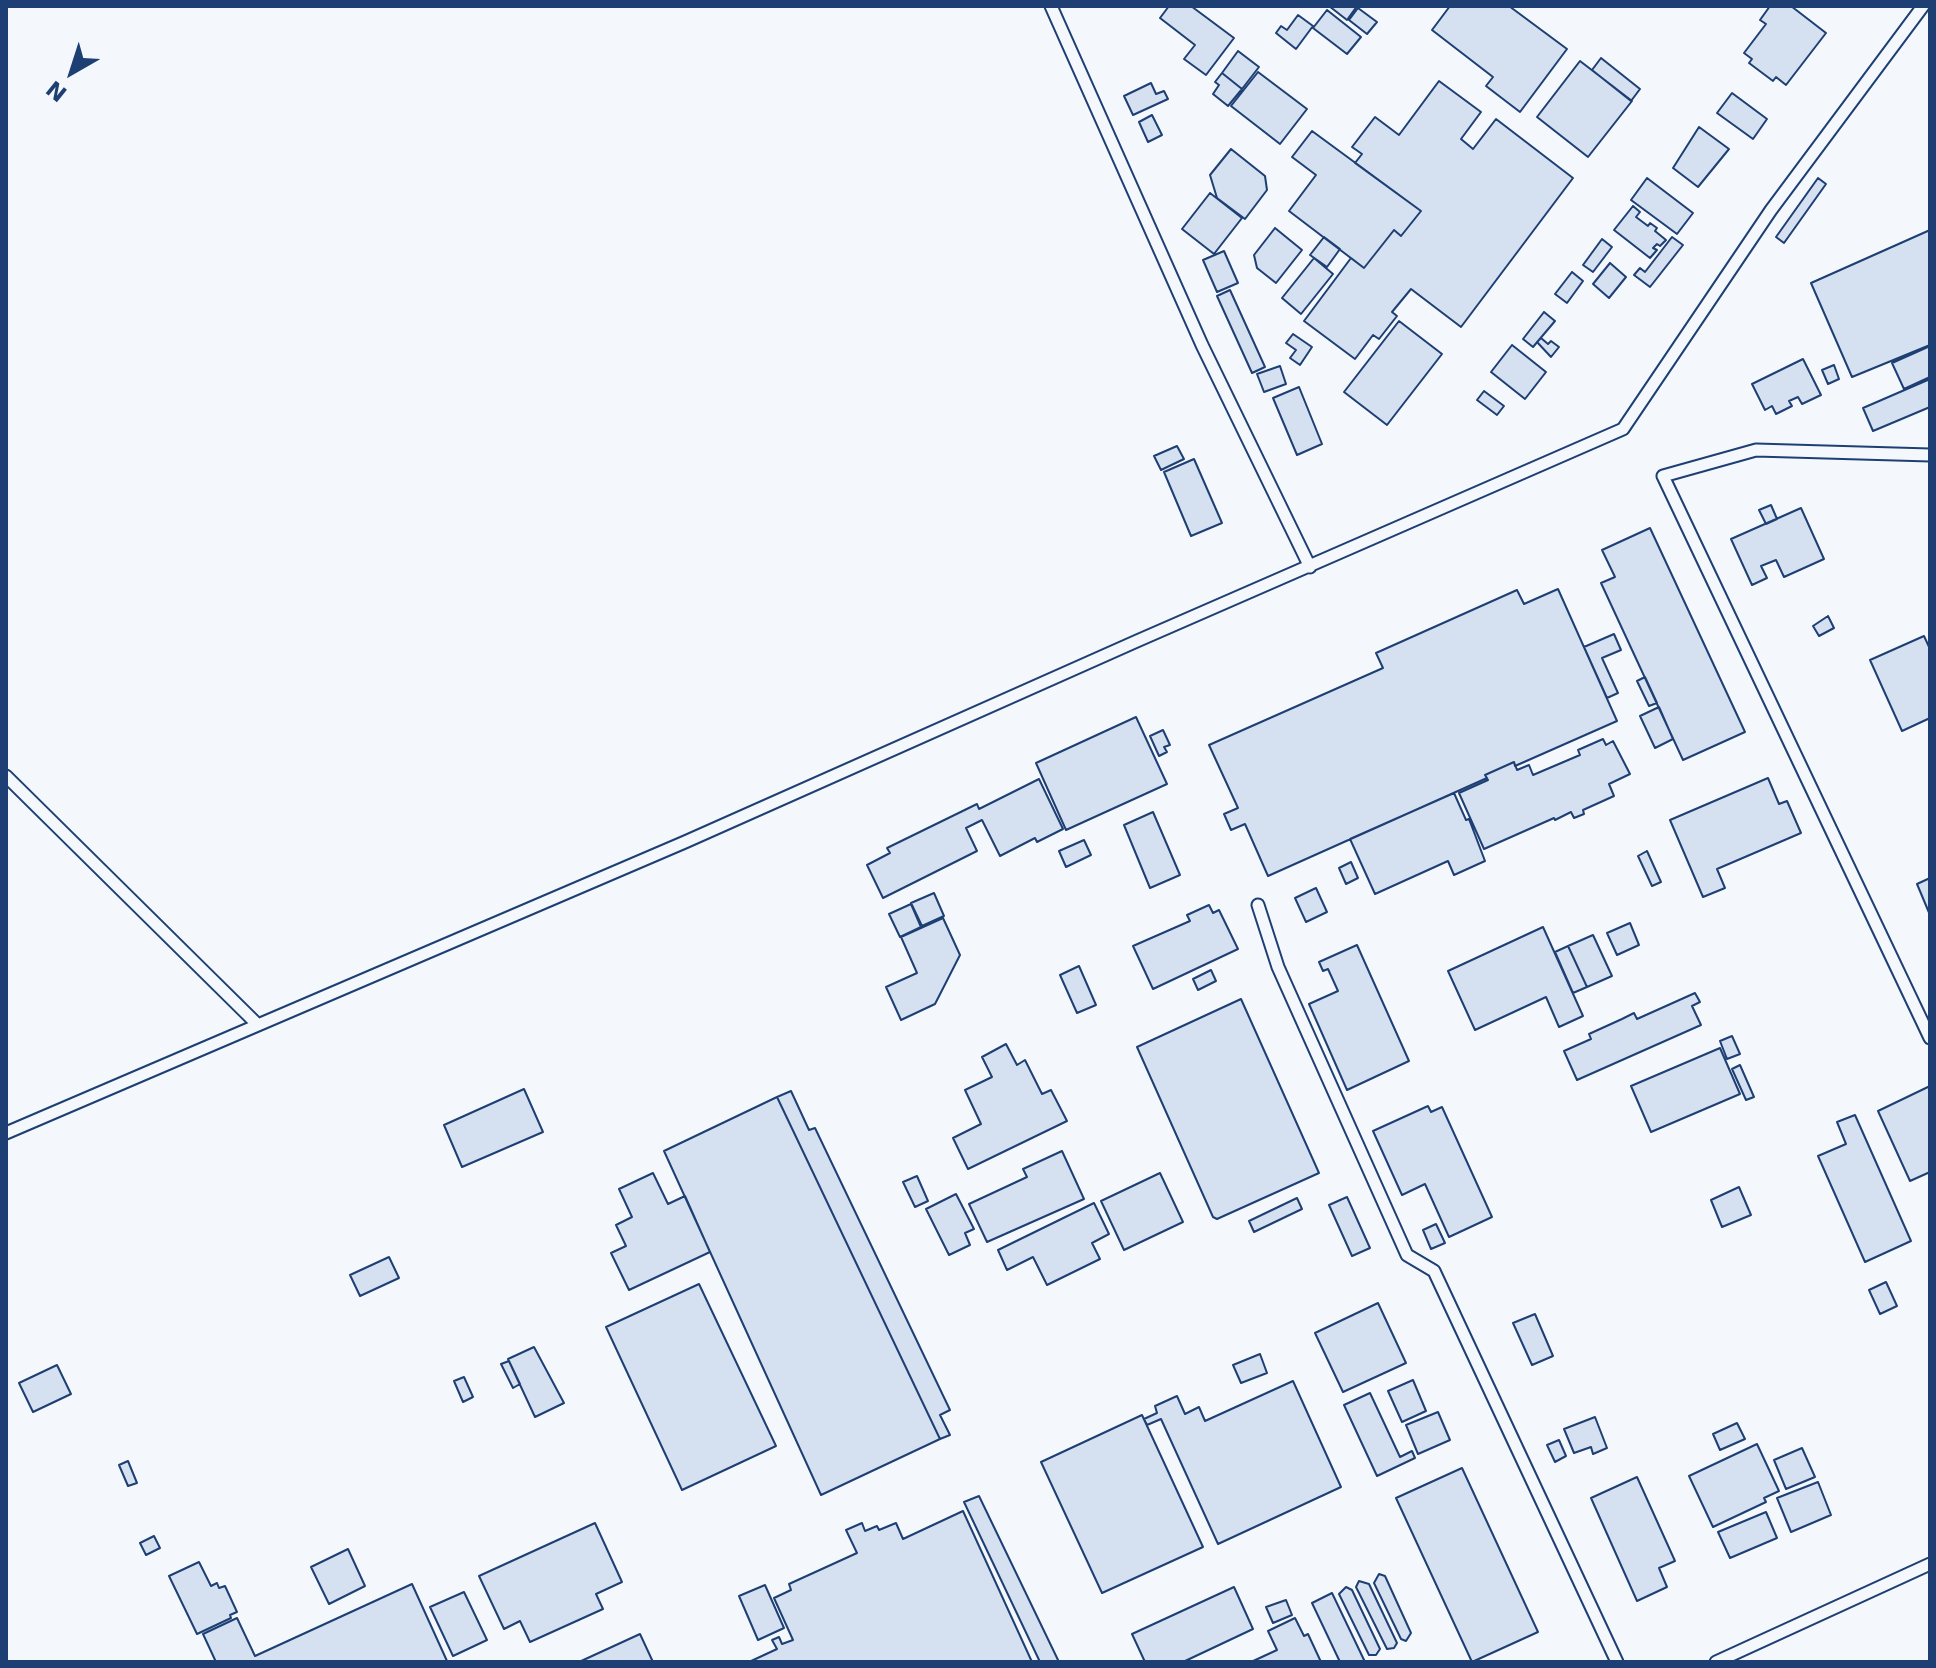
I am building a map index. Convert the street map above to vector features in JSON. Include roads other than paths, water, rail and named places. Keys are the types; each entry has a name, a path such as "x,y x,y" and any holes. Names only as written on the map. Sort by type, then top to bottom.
{"lane":[{"path":"1051,6 1202,345 1310,567"},
{"path":"6,1133 685,842 1623,429 1771,210 1923,6"},
{"path":"1930,455 1756,450 1663,476 1930,1038"},
{"path":"6,776 257,1024"},
{"path":"1258,905 1278,967 1407,1255 1434,1271 1617,1662"},
{"path":"1716,1662 1930,1564"}]}
